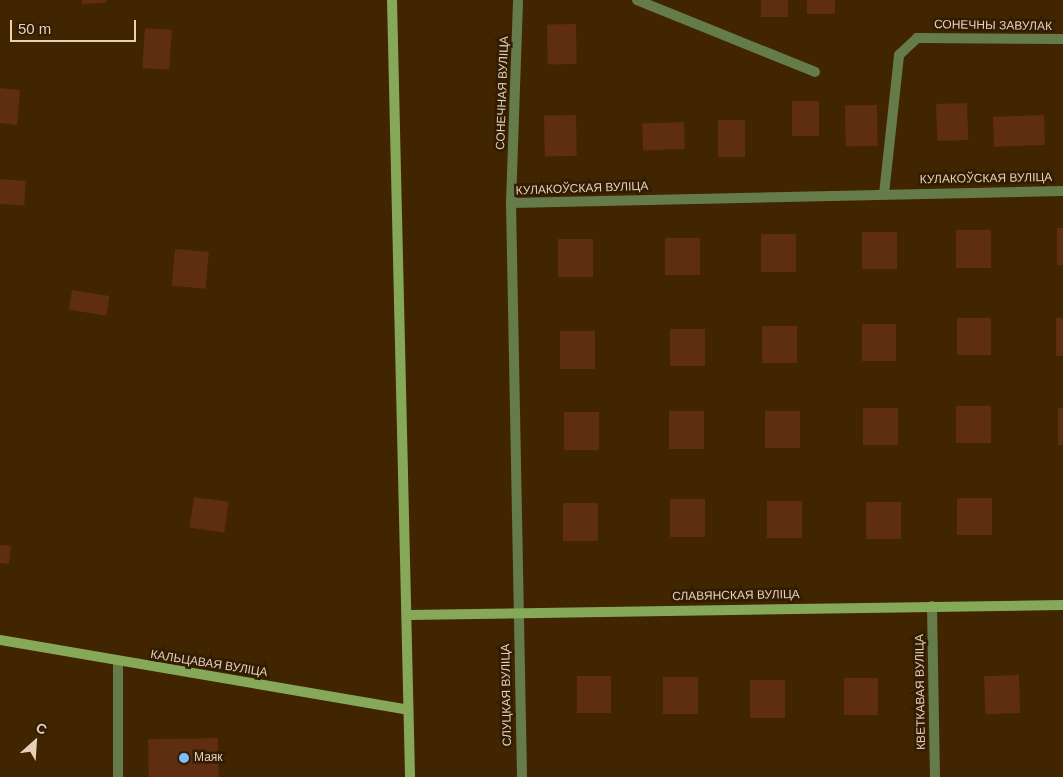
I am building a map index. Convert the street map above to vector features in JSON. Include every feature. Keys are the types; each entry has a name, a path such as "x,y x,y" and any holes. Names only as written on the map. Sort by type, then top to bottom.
{"street":[{"path":"392,0 409,615 408,710 410,777"},
{"path":"637,0 815,72"},
{"name":"СОНЕЧНАЯ ВУЛІЦА","path":"511,203 518,2"},
{"name":"СОНЕЧНЫ ЗАВУЛАК","path":"884,194 899,55 917,38 1063,39"},
{"name":"КУЛАКОЎСКАЯ ВУЛІЦА","path":"518,613 511,203 1063,190"},
{"name":"СЛАВЯНСКАЯ ВУЛІЦА","path":"409,615 1063,605"},
{"name":"КВЕТКАВАЯ ВУЛІЦА","path":"932,606 935,777"},
{"name":"СЛУЦКАЯ ВУЛІЦА","path":"518,613 522,777"},
{"name":"КАЛЬЦАВАЯ ВУЛІЦА","path":"0,640 118,663 408,710"},
{"path":"118,663 118,777"}],"building":[{"path":"82,0 106,0 106,3 82,4"},
{"path":"761,0 788,0 788,17 761,17"},
{"path":"807,0 835,0 835,14 807,14"},
{"path":"576,24 577,64 548,65 547,25"},
{"path":"145,28 172,30 169,70 142,68"},
{"path":"0,88 20,90 17,125 0,123"},
{"path":"792,101 819,101 819,136 792,136"},
{"path":"967,103 968,140 937,141 936,104"},
{"path":"877,105 878,146 846,147 845,106"},
{"path":"576,115 577,156 545,157 544,116"},
{"path":"1044,115 1045,145 994,147 993,117"},
{"path":"718,120 745,120 745,157 718,157"},
{"path":"684,122 685,149 643,150 642,123"},
{"path":"0,179 26,181 24,206 0,204"},
{"path":"1057,228 1063,228 1063,265 1057,265"},
{"path":"956,230 991,230 991,268 956,268"},
{"path":"862,232 897,232 897,269 862,269"},
{"path":"761,234 796,234 796,272 761,272"},
{"path":"665,238 700,238 700,275 665,275"},
{"path":"558,239 593,239 593,277 558,277"},
{"path":"175,249 209,252 206,289 172,286"},
{"path":"72,290 110,296 106,316 69,310"},
{"path":"957,318 991,318 991,355 957,355"},
{"path":"1056,318 1063,318 1063,356 1056,356"},
{"path":"862,324 896,324 896,361 862,361"},
{"path":"762,326 797,326 797,363 762,363"},
{"path":"670,329 705,329 705,366 670,366"},
{"path":"560,331 595,331 595,369 560,369"},
{"path":"956,406 991,406 991,443 956,443"},
{"path":"863,408 898,408 898,445 863,445"},
{"path":"1058,408 1063,408 1063,445 1058,445"},
{"path":"669,411 704,411 704,449 669,449"},
{"path":"765,411 800,411 800,448 765,448"},
{"path":"564,412 599,412 599,450 564,450"},
{"path":"194,497 229,502 224,533 190,528"},
{"path":"957,498 992,498 992,535 957,535"},
{"path":"670,499 705,499 705,537 670,537"},
{"path":"767,501 802,501 802,538 767,538"},
{"path":"866,502 901,502 901,539 866,539"},
{"path":"563,503 598,503 598,541 563,541"},
{"path":"0,545 11,546 9,564 0,563"},
{"path":"1019,675 1020,713 985,714 984,676"},
{"path":"577,676 611,676 611,713 577,713"},
{"path":"663,677 698,677 698,714 663,714"},
{"path":"844,678 878,678 878,715 844,715"},
{"path":"750,680 785,680 785,718 750,718"},
{"name":"Маяк","path":"218,738 219,777 149,777 148,739"}],"place":[{"name":"Маяк","path":"184,758"}]}
